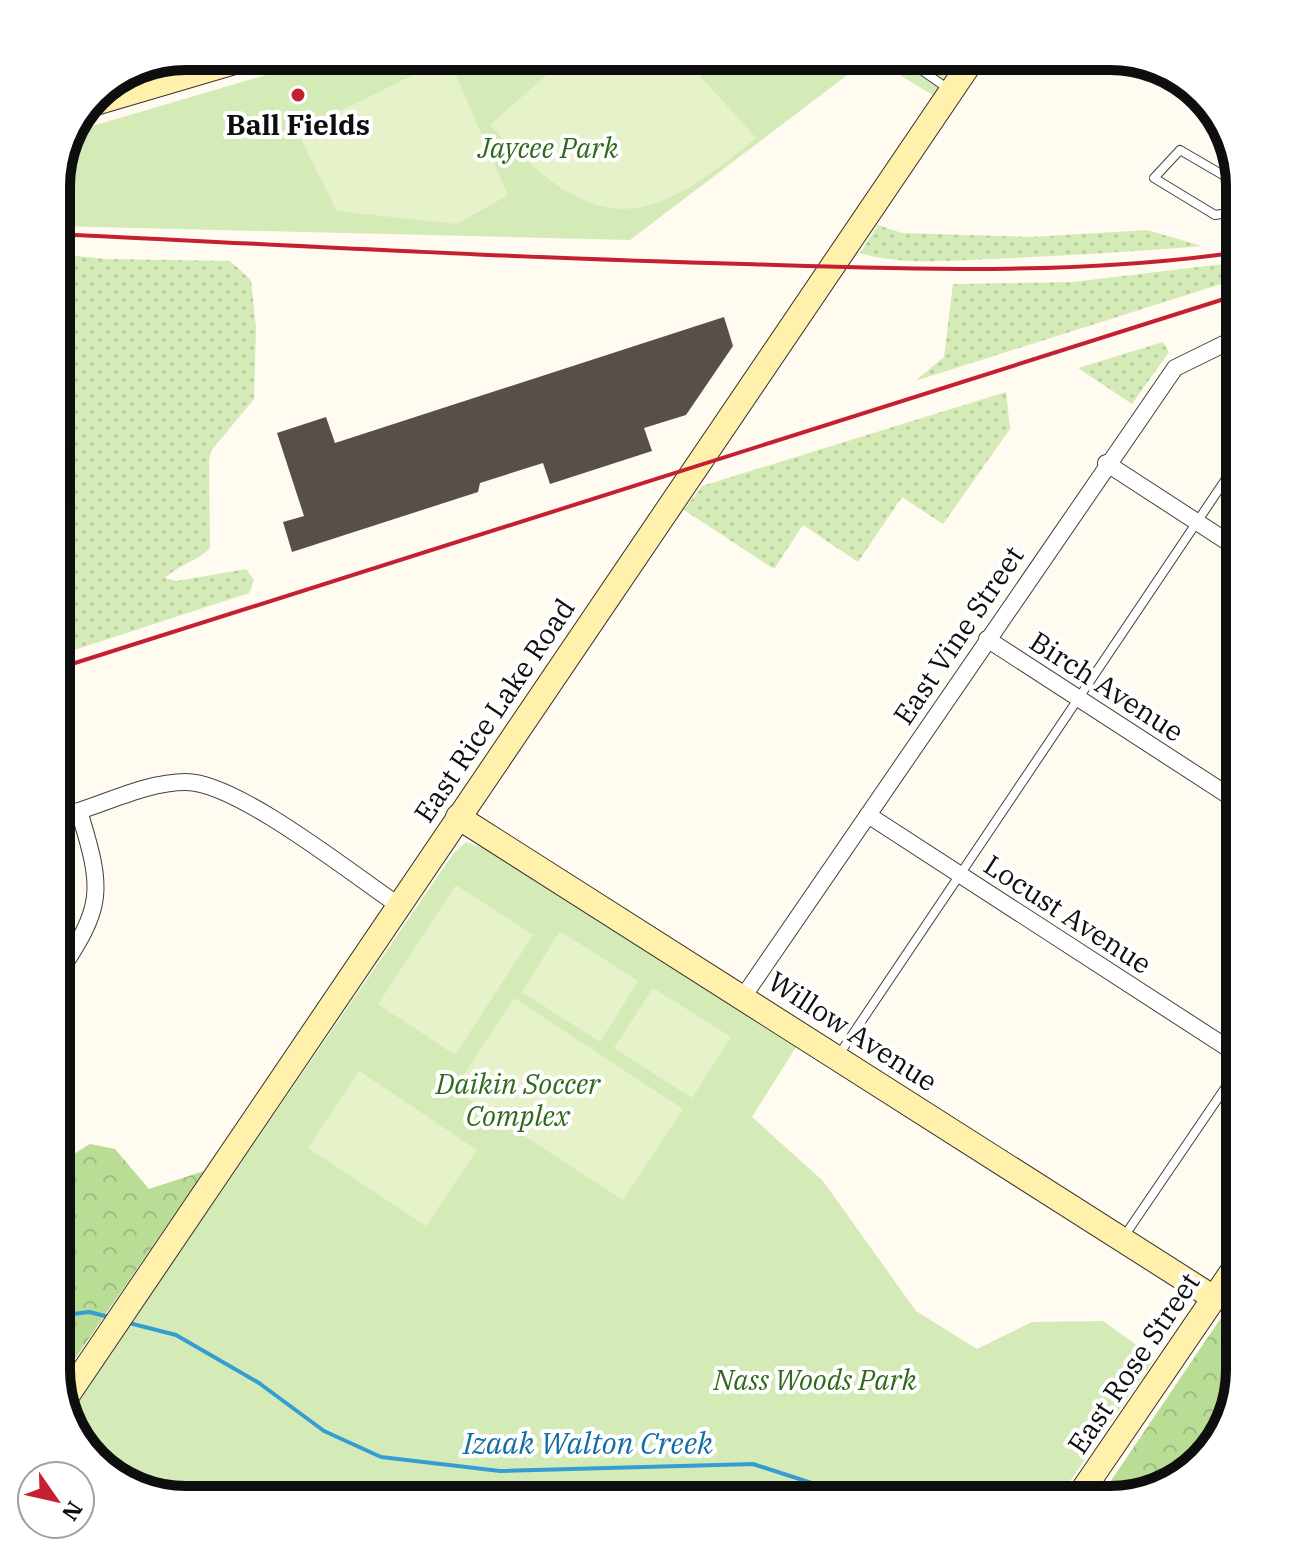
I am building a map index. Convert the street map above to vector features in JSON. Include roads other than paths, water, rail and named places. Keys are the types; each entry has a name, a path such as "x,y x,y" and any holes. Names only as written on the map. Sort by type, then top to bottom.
{"street":[{"path":"109,99 207,70"},
{"name":"East Rice Lake Road","path":"72,1389 966,70"},
{"name":"East Vine Street","path":"743,997 1106,463 1175,368 1226,341"},
{"path":"1106,463 1226,541"},
{"name":"Birch Avenue","path":"987,639 1226,794"},
{"path":"70,814 172,783 215,787 241,799 398,905"},
{"path":"70,956 82,938 96,903 96,864 79,811"},
{"name":"Locust Avenue","path":"868,815 1226,1047"},
{"name":"Willow Avenue","path":"458,817 1214,1298"},
{"name":"East Rose Street","path":"1086,1486 1226,1280"}],"lane":[{"path":"921,70 952,91"},
{"path":"1225,176 1180,150 1154,178 1215,215 1226,213"},
{"path":"837,1057 1226,480"},
{"path":"1122,1239 1226,1087"}],"waterway":[{"name":"Izaak Walton Creek","path":"70,1314 89,1312 109,1317"},
{"name":"Izaak Walton Creek","path":"129,1323 176,1335 259,1383 324,1431 381,1457 500,1471 753,1464 821,1486"}],"railway":[{"path":"70,235 573,258 931,269 1116,265 1226,254"},
{"path":"70,665 1226,298"}],"place":[{"name":"Ball Fields","path":"298,95"}],"park label":[{"name":"Jaycee Park","path":"548,147"},
{"name":"Daikin Soccer Complex","path":"518,1099"},
{"name":"Nass Woods Park","path":"815,1379"}]}
